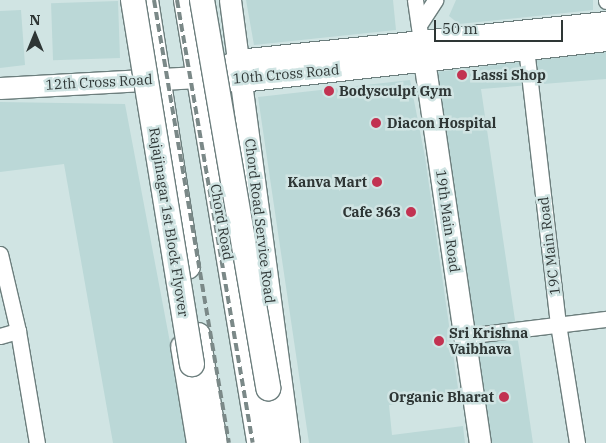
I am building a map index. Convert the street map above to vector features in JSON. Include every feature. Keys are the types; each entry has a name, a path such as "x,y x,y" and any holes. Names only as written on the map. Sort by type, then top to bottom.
{"main road":[{"name":"Rajajinagar 1st Block Flyover","path":"132,0 192,364 207,443"},
{"path":"146,0 148,79 215,443"},
{"name":"Chord Road","path":"186,0 259,443"},
{"path":"202,0 268,388 274,443"}],"street":[{"path":"124,0 148,79 197,443"},
{"name":"Chord Road Service Road","path":"230,0 289,443"},
{"name":"19th Main Road","path":"415,0 480,443"},
{"path":"421,42 435,0"},
{"name":"10th Cross Road","path":"198,76 238,60 606,22"},
{"name":"10th Cross Road","path":"198,76 241,81 421,42 526,48 606,40"},
{"name":"19C Main Road","path":"526,48 558,324 577,443"},
{"name":"12th Cross Road","path":"0,88 198,76"},
{"path":"0,254 18,331 37,443"},
{"path":"465,336 606,318"},
{"path":"0,336 18,331"}],"shaded area":[{"path":"246,0 393,0 396,30 254,45"},
{"path":"456,0 593,0 593,10 459,24 449,16"},
{"path":"118,1 120,58 53,60 51,3"},
{"path":"21,10 25,65 0,68 0,11"},
{"path":"606,52 606,79 481,89 533,443 487,443 435,72"},
{"path":"410,80 425,157 459,395 389,405 392,435 463,426 465,443 309,443 258,97"},
{"path":"0,102 125,104 189,443 113,443 64,164 0,172"}],"railway":[{"path":"154,0 229,443"},
{"path":"177,0 253,443"}],"place":[{"name":"Lassi Shop","path":"462,75"},
{"name":"Bodysculpt Gym","path":"329,91"},
{"name":"Diacon Hospital","path":"376,123"},
{"name":"Kanva Mart","path":"377,182"},
{"name":"Cafe 363","path":"411,212"},
{"name":"Sri Krishna Vaibhava","path":"439,341"},
{"name":"Organic Bharat","path":"504,397"}]}
